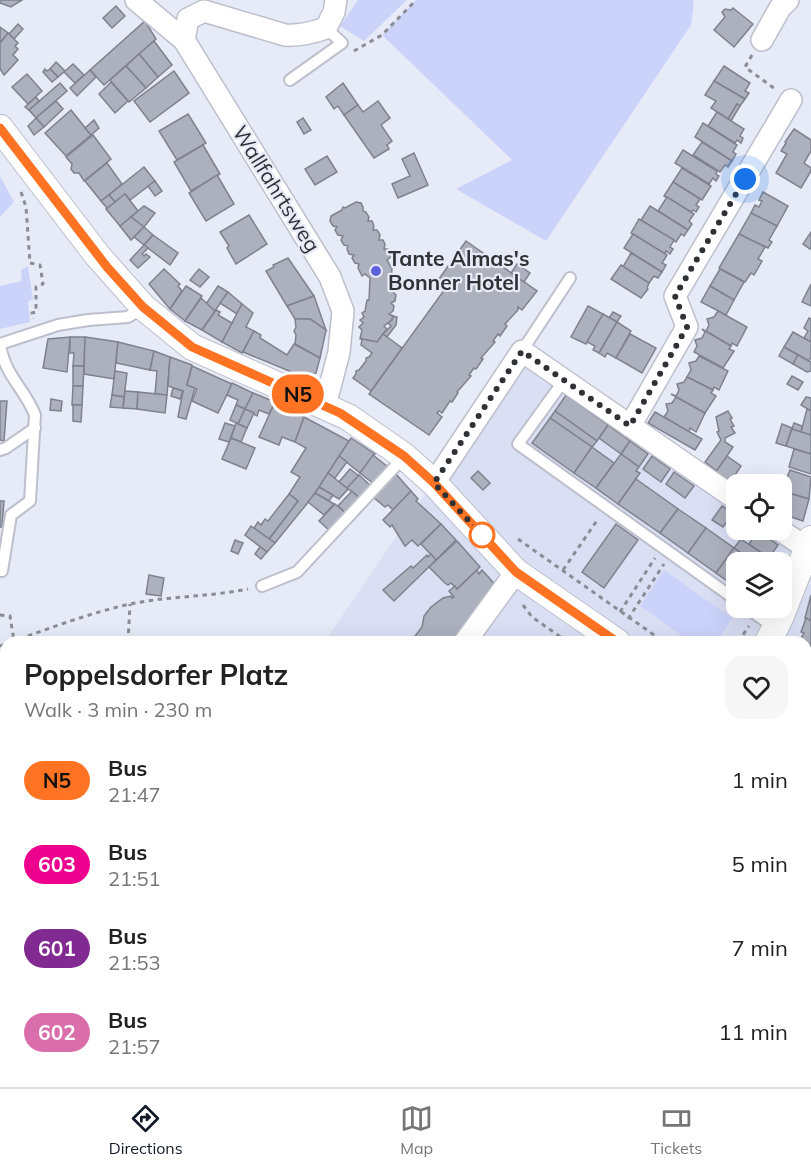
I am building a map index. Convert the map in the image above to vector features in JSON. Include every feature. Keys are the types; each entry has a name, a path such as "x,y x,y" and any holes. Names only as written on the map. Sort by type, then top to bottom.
{"street":[{"name":"Wallfahrtsweg","path":"136,0 184,40 330,277 343,311 339,352 325,406"},
{"path":"184,40 189,7 285,35 297,36 326,27 334,12 336,0"},
{"path":"762,40 780,8 788,0"},
{"path":"630,426 687,327 675,296 791,100"},
{"path":"0,128 97,255 143,307 192,347 348,417 404,456 434,483 516,572 608,636"},
{"path":"434,483 522,351 726,492"},
{"path":"771,635 810,544 792,536"},
{"path":"469,636 516,572"}],"lane":[{"path":"290,80 342,43 326,27"},
{"path":"522,351 570,278"},
{"path":"0,571 2,571 11,515 30,501 35,415 30,402 14,382 3,362 0,344 58,325 128,317 143,307"},
{"path":"565,379 518,444 726,593"},
{"path":"0,450 34,428"},
{"path":"262,586 297,572 404,456"},
{"path":"757,618 771,635"}],"path":[{"path":"342,43 355,52 364,48 382,35 416,0"},
{"path":"762,40 745,67 791,100"},
{"path":"19,187 26,207 30,263 39,265 43,284 36,287 36,312 32,313 36,332"},
{"path":"606,508 562,570 655,636"},
{"path":"620,612 667,550"},
{"path":"628,618 667,550"},
{"path":"30,636 130,604 226,594 262,586"},
{"path":"128,636 130,604"},
{"path":"522,604 532,617 559,636"},
{"path":"0,615 10,616 15,636"}],"shaded area":[{"path":"358,0 407,0 364,41 340,26"},
{"path":"416,0 694,0 691,25 546,241 456,189 512,160 382,35"},
{"path":"0,176 14,202 0,217"},
{"path":"28,266 33,299 28,302 30,322 0,329 0,286 22,281 21,270"},
{"path":"523,351 726,498 726,540 784,540 811,559 811,636 328,636"},
{"path":"664,570 726,614 726,618 732,618 720,636 682,636 640,606"}],"building":[{"path":"0,0 22,0 11,7 0,3"},
{"path":"116,6 125,16 112,28 103,18"},
{"path":"733,8 753,24 734,47 714,30 725,17 722,12"},
{"path":"145,21 156,39 104,85 90,70"},
{"path":"18,24 23,29 14,39 9,34"},
{"path":"0,27 8,33 0,43"},
{"path":"8,33 18,43 15,46 18,49 13,55 18,60 4,75 0,69 0,43"},
{"path":"154,41 172,65 158,77 139,54"},
{"path":"139,54 158,77 146,88 126,66"},
{"path":"56,62 65,71 58,77 50,69"},
{"path":"73,64 84,75 75,83 64,72"},
{"path":"126,66 146,88 129,102 110,80"},
{"path":"724,66 750,83 745,91 749,93 745,99 714,81"},
{"path":"45,69 47,71 50,69 58,77 52,82 43,72"},
{"path":"90,70 96,77 77,96 70,88"},
{"path":"174,71 189,93 150,122 134,101"},
{"path":"27,74 42,91 28,104 12,87"},
{"path":"714,81 745,99 740,106 737,104 728,119 711,108 716,101 705,95"},
{"path":"111,82 128,101 115,113 99,94"},
{"path":"60,83 67,91 36,118 29,110"},
{"path":"343,83 358,105 344,115 338,106 334,109 326,97"},
{"path":"36,97 39,101 29,110 25,107"},
{"path":"56,101 63,109 44,127 36,118"},
{"path":"378,101 390,118 381,125 392,141 387,145 389,149 374,158 344,115 358,105 363,112"},
{"path":"737,104 740,106 731,121 728,119"},
{"path":"71,110 91,135 66,156 45,133"},
{"path":"717,112 744,129 740,136 743,138 741,143 737,140 735,143 708,126"},
{"path":"188,114 206,143 177,160 159,131"},
{"path":"36,118 44,127 34,135 28,126"},
{"path":"303,118 311,130 304,134 297,122"},
{"path":"94,120 99,128 91,135 85,128"},
{"path":"703,123 737,145 732,161 695,137"},
{"path":"794,129 811,140 811,151 804,163 811,168 811,171 801,188 776,173 787,154 781,151"},
{"path":"93,135 111,159 84,181 79,173 74,173 71,169 72,164 66,157"},
{"path":"702,142 732,161 728,167 725,165 720,172 693,155"},
{"path":"203,145 220,174 191,191 174,162"},
{"path":"683,150 717,171 716,174 719,176 716,181 713,178 709,184 675,163"},
{"path":"414,153 428,185 398,198 392,184 410,176 402,159"},
{"path":"327,156 337,172 315,185 305,169"},
{"path":"107,163 122,184 101,201 85,181"},
{"path":"144,167 155,181 130,200 125,194 115,202 109,195"},
{"path":"682,168 711,186 702,200 673,182"},
{"path":"217,175 234,204 206,221 189,193"},
{"path":"155,181 162,191 155,196 148,186"},
{"path":"673,182 700,199 696,205 699,207 696,212 693,210 691,212 664,196"},
{"path":"763,192 788,206 777,226 751,213 755,205 759,207 762,201 759,200"},
{"path":"125,194 138,211 120,226 106,209"},
{"path":"109,195 115,202 107,208 101,201"},
{"path":"667,197 694,214 689,221 692,224 688,230 658,211"},
{"name":"Tante Almas's Bonner Hotel","path":"356,202 361,203 363,211 369,217 368,221 372,221 373,230 377,230 380,235 379,240 383,240 385,244 384,249 388,249 392,256 387,260 392,269 391,280 395,280 397,284 397,290 393,292 396,295 395,301 391,303 394,306 393,311 389,314 393,316 392,320 384,326 387,329 377,342 360,339 362,330 359,327 363,323 360,320 364,317 362,313 369,300 370,278 365,274 362,276 358,268 359,264 355,263 352,258 354,255 349,254 348,246 344,245 341,240 343,236 338,235 335,230 337,227 333,226 330,221 331,216 343,207"},
{"path":"144,206 155,213 144,227 131,217"},
{"path":"650,206 688,230 684,236 681,234 676,242 641,220"},
{"path":"751,213 777,226 769,240 772,242 768,248 739,234"},
{"path":"249,215 267,244 236,264 220,232"},
{"path":"131,217 144,227 131,240 120,226"},
{"path":"639,219 674,240 670,247 673,249 670,254 666,251 665,254 631,233"},
{"path":"144,227 153,235 144,245 134,237"},
{"path":"811,232 811,248 810,249 803,244"},
{"path":"633,234 667,255 662,263 666,265 662,272 624,248"},
{"path":"739,234 765,247 758,259 762,261 754,275 751,273 745,282 719,268"},
{"path":"153,235 178,253 170,265 144,245"},
{"path":"466,241 537,291 522,310 518,307 518,310 505,324 507,326 500,336 498,334 493,341 495,342 481,358 483,359 476,369 474,368 469,375 471,376 457,392 452,402 450,401 442,413 439,411 437,413 442,417 429,435 369,394 445,289 436,283"},
{"path":"144,245 148,248 142,254 150,257 138,268 130,260"},
{"path":"631,253 662,272 658,278 654,276 649,283 623,267"},
{"path":"288,258 314,296 287,306 266,271"},
{"path":"517,264 530,273 524,282 511,273"},
{"path":"621,265 649,283 648,289 641,298 611,279"},
{"path":"164,269 180,284 178,286 182,291 170,309 149,284"},
{"path":"199,269 209,277 200,287 190,280"},
{"path":"720,269 744,282 734,300 710,286"},
{"path":"811,284 811,306 802,302"},
{"path":"186,286 202,296 185,321 170,309"},
{"path":"218,286 228,292 215,311 206,304"},
{"path":"710,286 734,300 726,315 701,302"},
{"path":"228,292 242,304 237,314 220,303"},
{"path":"314,296 326,330 310,319 295,319 287,306"},
{"path":"201,298 215,311 202,330 185,321"},
{"path":"242,304 253,313 246,327 254,331 242,353 222,342"},
{"path":"588,306 603,314 586,344 571,337"},
{"path":"216,310 220,312 218,315 232,323 222,342 202,330"},
{"path":"718,311 747,327 737,346 732,343 731,346 706,331 709,325 707,319 714,317"},
{"path":"613,312 621,316 617,322 609,318"},
{"path":"603,314 617,322 599,353 593,350 595,346 587,342"},
{"path":"393,316 397,317 396,325 387,337 383,334 391,326 388,323"},
{"path":"809,318 811,319 811,342 804,338 808,331 804,328"},
{"path":"295,319 310,319 326,330 320,358 295,344"},
{"path":"617,322 631,331 616,358 607,353 605,357 599,353"},
{"path":"702,329 731,346 729,349 734,351 723,368 694,352 697,346 695,340 702,338 705,332"},
{"path":"254,331 261,335 260,338 287,355 294,344 320,358 316,373 306,378 243,352"},
{"path":"793,332 811,342 809,361 784,347"},
{"path":"383,334 402,348 371,391 353,378 356,371 372,353 361,345 362,339 377,342"},
{"path":"630,334 656,348 642,373 616,358"},
{"path":"70,337 67,372 43,368 48,339"},
{"path":"70,337 85,337 84,366 73,366 74,353 70,353"},
{"path":"85,337 118,342 114,379 84,374"},
{"path":"118,342 154,351 150,370 116,363"},
{"path":"784,347 798,355 793,364 779,356"},
{"path":"154,351 170,357 167,395 155,394 157,371 150,370"},
{"path":"798,355 811,362 811,371 807,372 793,364"},
{"path":"699,356 728,371 719,390 714,387 713,390 687,377 691,370 689,363 696,361"},
{"path":"170,357 192,365 187,385 195,388 186,419 178,417 183,391 168,386"},
{"path":"73,366 84,366 83,386 73,386"},
{"path":"192,366 232,384 218,413 192,401 197,389 187,385"},
{"path":"115,371 127,373 124,397 112,395"},
{"path":"792,376 803,382 798,390 787,384"},
{"path":"687,377 713,390 711,393 716,396 705,413 671,394 676,396 679,390 677,384 684,382"},
{"path":"232,383 253,393 245,409 236,405 238,400 227,395"},
{"path":"73,386 83,386 82,405 72,405"},
{"path":"173,388 183,391 180,399 171,396"},
{"path":"125,391 138,392 137,409 123,408"},
{"path":"138,392 167,395 165,413 137,409"},
{"path":"253,393 275,402 269,414 259,410 257,416 245,409"},
{"path":"112,395 124,397 123,408 110,407"},
{"path":"566,395 608,425 597,441 555,411"},
{"path":"676,397 705,413 696,432 690,428 689,432 664,417 668,411 666,404 672,403"},
{"path":"806,397 811,398 811,411 801,405"},
{"path":"51,399 62,401 61,411 50,410"},
{"path":"0,401 7,401 4,441 0,440"},
{"path":"275,402 304,417 295,442 282,437 279,445 259,437"},
{"path":"73,405 82,405 81,422 73,421"},
{"path":"236,405 245,409 238,424 230,420"},
{"path":"245,409 254,413 247,428 238,424"},
{"path":"807,409 811,411 811,435 801,432"},
{"path":"555,411 597,441 592,447 550,418"},
{"path":"728,411 734,426 731,427 735,433 725,438 725,442 733,447 717,471 705,462 721,440 717,432 719,431 716,417"},
{"path":"655,412 702,439 695,450 648,423"},
{"path":"304,417 349,441 314,495 275,543 269,539 298,501 289,494 300,477 291,472 306,448 295,442"},
{"path":"550,418 592,447 574,473 532,443"},
{"path":"225,423 235,426 229,442 219,439"},
{"path":"236,423 247,428 241,442 231,438"},
{"path":"794,423 802,426 801,432 792,429"},
{"path":"782,424 792,428 786,446 776,443"},
{"path":"608,425 630,441 621,454 599,438"},
{"path":"792,429 811,435 811,454 786,446"},
{"path":"231,438 255,448 246,469 222,459"},
{"path":"351,438 375,454 360,473 339,456"},
{"path":"630,441 648,454 639,467 621,454"},
{"path":"592,447 614,463 596,488 574,473"},
{"path":"794,449 811,454 811,474 789,467"},
{"path":"621,454 639,467 636,471 640,473 618,504 596,488"},
{"path":"373,455 388,467 374,484 360,473"},
{"path":"339,456 347,462 335,478 328,473"},
{"path":"652,456 670,469 661,482 643,469"},
{"path":"727,456 741,466 736,474 726,474 726,480 715,473"},
{"path":"350,469 359,476 347,488 339,482"},
{"path":"790,470 811,477 809,499 792,494 792,474 788,474"},
{"path":"478,471 490,483 483,490 471,478"},
{"path":"674,472 694,486 685,498 666,484"},
{"path":"328,473 348,489 339,499 319,487"},
{"path":"395,473 411,491 393,510 388,505 385,507 373,497"},
{"path":"359,475 372,487 361,499 347,488"},
{"path":"636,479 678,509 660,533 618,504"},
{"path":"319,487 333,495 329,501 315,493"},
{"path":"352,491 360,499 346,513 338,506"},
{"path":"411,491 418,499 416,501 441,524 418,546 412,540 405,546 392,525 390,527 383,520"},
{"path":"315,493 334,504 324,515 308,502"},
{"path":"289,494 298,501 269,539 254,528 258,522 261,525 265,519 268,521"},
{"path":"792,494 809,499 803,521 792,517"},
{"path":"0,501 4,501 2,527 0,527"},
{"path":"335,504 347,514 331,532 319,521"},
{"path":"722,506 726,509 726,523 723,527 712,520"},
{"path":"678,509 706,528 688,553 660,533"},
{"path":"441,524 456,540 436,560 421,544"},
{"path":"616,524 638,540 604,588 582,572"},
{"path":"251,526 275,543 267,552 245,535"},
{"path":"706,528 734,548 731,552 726,552 726,559 716,573 688,553"},
{"path":"235,540 243,543 238,554 231,551"},
{"path":"742,540 760,552 740,552 734,548"},
{"path":"752,540 771,540 778,545 773,552 760,552 749,544"},
{"path":"457,541 480,567 457,589 451,583 448,585 445,583 429,567"},
{"path":"260,547 267,552 261,559 255,554"},
{"path":"431,554 436,560 394,601 383,590 411,566 413,568"},
{"path":"726,559 726,580 716,573"},
{"path":"477,570 479,574 482,570 499,589 479,608 458,636 415,636 431,607 443,598 454,597 449,591 455,586 457,589"},
{"path":"149,575 164,578 161,596 146,594"},
{"path":"811,595 811,621 805,618"},
{"path":"806,618 811,621 811,636 802,636 804,633 801,632"}],"bus line":[{"name":"N5","path":"0,128 97,255 143,307 192,347 348,417 404,456 434,483 516,572 608,636"}],"place":[{"name":"Tante Almas's Bonner Hotel","path":"376,271"}],"route":[{"path":"482,535 434,483 522,351 630,426 687,327 675,296 745,179"}]}
